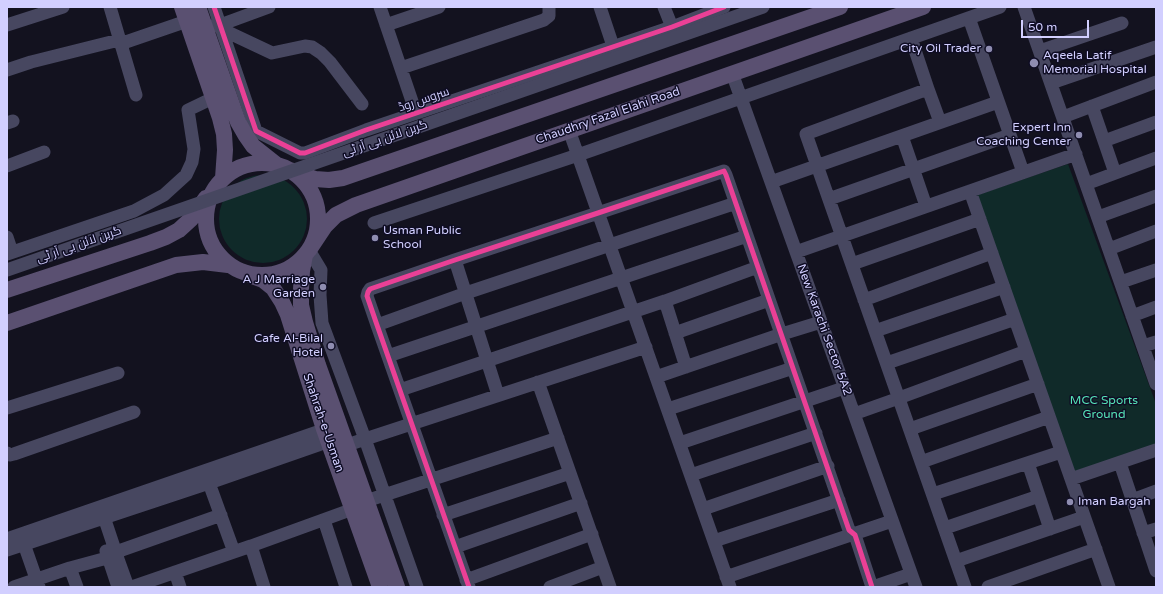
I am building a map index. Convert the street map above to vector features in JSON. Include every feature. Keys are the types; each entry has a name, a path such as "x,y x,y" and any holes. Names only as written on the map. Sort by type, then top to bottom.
{"main road":[{"path":"7,290 166,237 179,230 191,219 219,183 235,170 248,164 263,163 315,179 329,180 343,178 840,7"},
{"name":"Chaudhry Fazal Elahi Road","path":"307,252 325,226 336,215 356,205 923,7"},
{"path":"207,16 210,64 213,98 224,134 226,150 219,183 208,201 206,229 210,243 218,255 228,265 247,274 263,276 279,273 293,266 307,252 316,236 318,221 316,206 310,192 302,180 253,146 238,122 210,64"},
{"name":"Shahrah-e-Usman","path":"307,252 302,271 301,305 336,435"},
{"path":"7,323 176,265 203,262 228,265"},
{"name":"Shahrah-e-Usman","path":"247,274 263,280 273,288 288,315 336,435 360,505 380,587"},
{"name":"Shahrah-e-Usman","path":"360,505 397,587"}],"street":[{"path":"7,25 63,7"},
{"path":"110,7 136,95"},
{"path":"7,70 31,62 120,42 207,16 268,7"},
{"path":"380,7 416,113"},
{"path":"386,25 439,7"},
{"path":"401,68 544,20 549,16 550,7"},
{"path":"600,7 613,46"},
{"path":"664,7 672,26"},
{"name":"سروس روڈ","path":"207,16 256,131 295,152 305,153 416,113 724,7"},
{"name":"گرین لائن بی آر ٹی","path":"7,270 764,7"},
{"path":"374,223 578,155 1000,7"},
{"path":"1024,7 1155,380"},
{"path":"207,16 272,53 305,46 312,47 322,53 330,62 362,104"},
{"path":"969,18 1023,172"},
{"path":"1040,51 1122,23"},
{"path":"911,38 940,122"},
{"path":"1051,84 1156,47"},
{"name":"New Karachi Sector 5A2","path":"732,73 916,587"},
{"path":"1063,117 1156,82"},
{"path":"928,89 806,134 965,587"},
{"path":"7,237 10,253 134,211 164,195 186,175 192,162 194,149 188,110 213,98"},
{"path":"771,182 998,102"},
{"path":"1092,106 1115,174"},
{"path":"1104,140 1156,122"},
{"path":"569,130 728,582 892,521"},
{"path":"829,199 1010,135"},
{"path":"902,136 926,206"},
{"path":"7,166 44,152"},
{"path":"796,252 1076,154"},
{"path":"1086,184 1156,158"},
{"path":"592,534 468,583 454,547 377,325 368,292 455,260 724,171 828,466 849,530 855,534 872,587 911,574"},
{"path":"970,191 1096,550 1104,586"},
{"path":"1098,216 1156,196"},
{"path":"377,325 466,293 736,204"},
{"path":"852,264 980,219"},
{"path":"1109,249 1156,231"},
{"path":"388,356 747,236"},
{"path":"307,252 321,270 320,295 322,323 417,587"},
{"path":"864,300 992,253"},
{"path":"455,260 498,395"},
{"path":"400,390 633,312 758,267"},
{"path":"1120,282 1156,270"},
{"path":"875,331 1004,287"},
{"path":"675,333 769,300"},
{"path":"664,301 686,367"},
{"path":"1132,316 1156,308"},
{"path":"887,363 1015,319"},
{"path":"656,377 821,322"},
{"path":"1143,346 1156,342"},
{"path":"7,550 99,513 336,435 365,439 646,347"},
{"path":"854,414 1026,351"},
{"path":"668,409 793,368"},
{"path":"7,408 118,372"},
{"path":"538,382 610,587"},
{"path":"910,429 1038,384"},
{"path":"680,443 844,388"},
{"path":"7,453 10,455 14,454 134,412"},
{"path":"921,462 1049,417"},
{"path":"691,475 816,433"},
{"path":"7,539 210,483 336,435"},
{"path":"132,587 324,520 385,495 558,438"},
{"path":"1071,479 1156,450"},
{"path":"933,494 1061,452"},
{"path":"1120,462 1155,567"},
{"path":"1028,463 1050,529"},
{"path":"703,509 828,466"},
{"path":"443,515 570,473"},
{"path":"210,483 234,552"},
{"path":"1132,500 1156,491"},
{"path":"945,528 1039,496"},
{"path":"714,541 839,500"},
{"path":"454,547 581,503"},
{"path":"99,513 112,555 118,587"},
{"path":"14,587 38,583 70,568 112,555 221,515"},
{"path":"956,561 1084,517"},
{"path":"324,520 346,587"},
{"path":"1143,533 1156,529"},
{"path":"24,544 38,583"},
{"path":"251,546 264,587"},
{"path":"988,587 1096,550"},
{"path":"112,555 128,587"},
{"path":"550,587 603,567"},
{"path":"70,568 76,587"},
{"path":"175,572 180,587"}],"green space":[{"name":"MCC Sports Ground","path":"1068,164 1156,404 1156,446 1073,475 977,195"},
{"path":"263,175 280,179 294,188 303,202 307,219 303,236 294,250 280,259 263,263 246,259 232,250 223,236 219,219 223,202 232,188 246,179"}],"cycle path":[{"path":"214,7 256,131 300,153 305,153 366,130 672,27 724,7"},
{"path":"469,587 367,296 368,292 370,289 455,260 724,171 849,530 855,535 872,587"}],"place":[{"name":"City Oil Trader","path":"989,49"},
{"name":"Aqeela Latif Memorial Hospital","path":"1034,63"},
{"name":"Expert Inn Coaching Center","path":"1079,135"},
{"name":"Usman Public School","path":"375,238"},
{"name":"A J Marriage Garden","path":"323,287"},
{"name":"Cafe Al-Bilal Hotel","path":"331,346"},
{"name":"Iman Bargah","path":"1070,502"}]}
